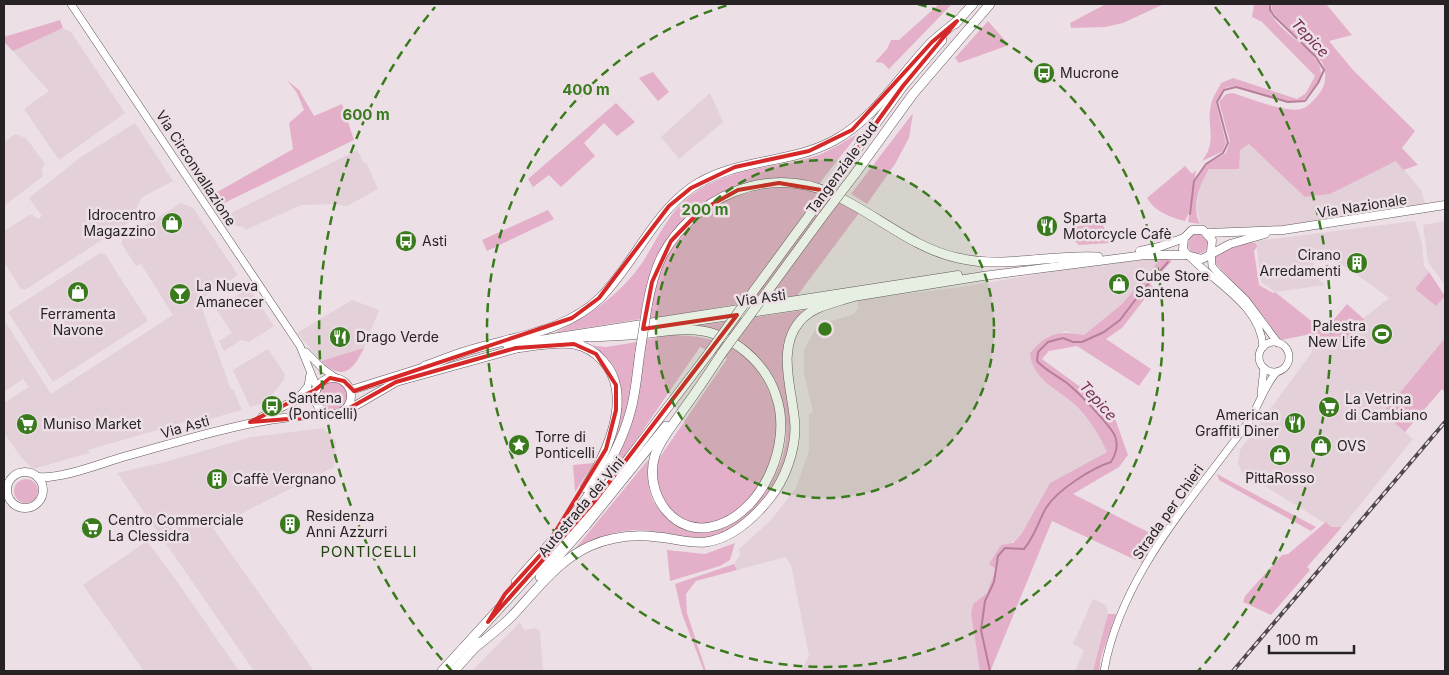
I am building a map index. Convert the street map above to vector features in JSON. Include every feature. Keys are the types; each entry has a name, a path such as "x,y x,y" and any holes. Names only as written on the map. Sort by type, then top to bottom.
{"highway":[{"name":"Tangenziale Sud","path":"709,353 903,86 973,4"},
{"name":"Tangenziale Sud","path":"722,354 913,94 990,4"},
{"path":"425,366 464,352 529,335 558,324 586,309 611,285 670,206 691,188 711,176 735,167 809,152 852,130 873,111 932,42 957,21"},
{"path":"488,622 505,594 543,552 581,504 612,457 630,414 647,307 652,282 661,257 684,225 700,210 717,199 759,184 801,184 829,192 875,216 914,241 958,258 1013,263 1072,255 1098,257"},
{"path":"476,646 510,618 561,564 590,546 631,536 704,542 720,539 754,516 771,496 780,481 792,452 795,428 788,367 789,342 795,329 810,313 821,306 852,297"},
{"path":"589,337 686,330 703,332 724,338 741,348 766,375 780,408 782,430 779,449 772,470 751,501 734,517 718,525 705,527 690,526 673,517 660,504 652,480 653,466 656,454 666,435 722,354"},
{"path":"516,348 564,344 585,348 605,362 616,385 617,404 613,426 598,466 543,552"},
{"name":"Autostrada dei Vini","path":"442,671 594,502 709,353"},
{"name":"Autostrada dei Vini","path":"454,671 597,512 722,354"}],"main road":[{"name":"Via Circonvallazione","path":"71,4 300,346 311,371 316,389"},
{"name":"Via Nazionale","path":"1188,256 1202,259 1211,252 1230,244 1283,230 1445,205"},
{"name":"Via Nazionale","path":"1184,238 1192,230 1198,228 1208,233 1283,230"},
{"path":"1184,238 1184,250 1188,256 1249,311 1260,329 1263,347 1260,360 1264,368 1277,372 1284,368 1288,357 1286,349 1278,343 1246,300 1216,272 1212,266 1212,240 1208,233"},
{"name":"Via Asti","path":"351,390 425,366 503,345 539,338 982,271 1098,257 1159,247 1184,238"},
{"name":"Via Asti","path":"348,408 353,407 396,382 516,348 983,276 1144,254 1188,256"},
{"path":"1263,347 1270,343 1278,343"},
{"name":"Via Circonvallazione","path":"300,346 322,368 336,378"},
{"name":"Strada per Chieri","path":"1259,404 1264,368"},
{"path":"298,399 308,386 311,371"},
{"name":"Strada per Chieri","path":"1104,671 1115,628 1148,560 1259,404 1277,372"},
{"path":"336,378 344,381 351,390 352,399 348,408 337,415 326,414 318,406 316,389 324,380 336,378"},
{"name":"Via Asti","path":"250,422 316,389"},
{"name":"Via Asti","path":"38,477 69,472 250,422 284,416 326,414"},
{"name":"Via Asti","path":"43,490 54,480 69,472"},
{"path":"22,473 32,473 38,477 43,490 41,498 31,506 17,505 7,497 6,486 14,476 22,473"}],"highlighted area":[{"path":"957,21 903,86 827,191 779,183 738,190 700,211 671,241 652,282 643,329 737,315 594,502 488,622 505,594 543,552 606,449 616,410 616,385 596,354 574,344 516,348 396,382 337,415 250,422 315,390 330,378 344,381 354,391 572,318 599,298 669,206 691,188 735,167 809,151 852,130 932,42"}],"shaded area":[{"path":"939,4 952,4 889,69 883,63 875,62 887,49 891,40 899,40"},
{"path":"1106,4 1164,4 1123,23 1105,27 1071,28 1070,23"},
{"path":"1254,4 1269,4 1271,14 1277,23 1316,59 1320,68 1320,77 1304,100 1287,102 1235,86 1225,88 1216,103 1226,143 1222,152 1202,161 1211,140 1210,113 1212,102 1221,83 1233,78 1297,99 1306,93 1315,76 1262,22 1252,17"},
{"path":"1272,4 1326,4 1352,35 1329,41 1353,70 1415,131 1402,148 1418,165 1403,170 1396,161 1330,194 1305,197 1249,144 1240,150 1239,169 1209,169 1198,196 1196,211 1200,224 1188,222 1195,181 1207,164 1226,153 1230,142 1219,102 1226,94 1233,93 1276,107 1294,110 1307,106 1323,88 1325,76 1322,62 1277,17 1271,10"},
{"path":"60,20 63,28 13,51 4,42 4,37"},
{"path":"988,21 1009,45 959,63 955,58"},
{"path":"63,28 71,32 125,113 59,160 24,109 49,91 13,51"},
{"path":"653,72 669,92 658,101 639,78"},
{"path":"287,80 299,90 314,116 342,104 354,140 218,206 212,195 293,149 289,123 304,110 297,93"},
{"path":"710,93 723,122 679,159 661,137"},
{"path":"616,103 635,122 617,136 604,123 584,143 595,156 561,187 549,175 533,187 528,179"},
{"path":"913,113 909,138 895,164 867,204 851,194"},
{"path":"135,123 173,181 141,198 131,221 25,290 21,289 4,262 4,231 31,214 38,219 42,216 29,198 81,157"},
{"path":"859,133 819,184 787,179 709,201 656,262 646,289 640,319 555,333 592,311 624,285 642,263 675,210 690,196 719,180 749,170 818,155"},
{"path":"15,134 26,138 45,164 42,168 43,176 4,206 4,142"},
{"path":"1249,144 1264,158 1373,172 1397,161 1421,190 1426,206 1296,226 1220,231 1200,224 1197,207 1201,180 1209,169"},
{"path":"357,150 364,163 366,162 378,189 347,206 335,204 301,205 246,230 244,227 231,225 225,216"},
{"path":"1185,166 1192,174 1196,170 1189,213 1185,221 1163,213 1154,207 1147,198"},
{"path":"779,187 801,189 821,194 859,213 797,296 772,298 650,319 654,291 662,267 673,245 688,227 706,212 727,200 751,192"},
{"path":"181,203 193,208 238,275 199,300 231,390 233,389 242,410 199,422 198,419 133,437 88,450 89,453 33,469 21,457 4,433 4,403 29,387 23,379 4,392 4,320 51,394 173,315 141,264 136,266 121,243 123,239"},
{"path":"548,210 554,219 487,251 482,240"},
{"name":"La Vetrina di Cambiano","path":"1415,221 1422,244 1424,266 1429,272 1415,289 1436,306 1445,295 1445,338 1383,413 1413,439 1342,527 1331,527 1242,472 1238,464 1240,450 1312,352 1313,343 1318,338 1330,338 1344,343 1365,320 1364,318 1389,298 1349,269 1317,251 1311,273 1325,285 1275,292 1261,282 1256,241"},
{"path":"1445,221 1445,285 1428,262 1423,225"},
{"path":"1102,222 1110,243 1079,245 1062,229"},
{"path":"1198,234 1205,237 1208,244 1205,251 1198,254 1191,251 1188,244 1191,237"},
{"path":"1249,242 1256,243 1257,247 1254,251 1259,285 1273,293 1275,292 1324,331 1347,304 1365,320 1344,343 1330,338 1306,335 1281,340 1249,298 1215,263 1215,257 1218,253"},
{"path":"100,253 105,254 148,321 53,382 8,312"},
{"path":"1162,257 1122,304 1084,335 1065,331 1030,353 1049,385 1074,404 1099,432 1107,452 1050,483 1022,533 989,564 996,569 987,593 973,604 971,613 980,671 801,671 809,656 791,565 786,557 737,570 734,564 740,555 739,549 772,519 796,488 809,451 809,414 813,412 804,374 804,350 816,328 821,324 854,314 858,308 857,300 961,287 1128,259"},
{"path":"1162,257 1172,261 1150,284 1154,287 1122,328 1106,339 1151,369 1139,386 1077,346 1049,351 1042,359 1112,410 1128,455 1119,467 1073,494 1158,537 1142,563 1052,521 992,667 990,671 980,671 971,614 973,604 987,593 996,569 989,564 1001,545 1013,543 1022,533 1050,483 1107,452 1097,433 1084,415 1035,370 1030,353 1048,337 1060,333 1084,335 1122,304"},
{"path":"1429,272 1445,296 1436,306 1415,289"},
{"path":"249,288 274,326 249,342 241,340 224,351 219,341 232,333 216,309"},
{"path":"352,300 379,310 364,348 321,361 297,333"},
{"path":"805,310 793,326 786,342 784,357 792,421 786,455 780,472 771,488 747,518 733,529 717,536 692,539 631,530 606,535 575,549 648,460 650,494 658,508 671,521 691,531 711,532 730,525 748,513 763,496 775,476 783,456 786,420 783,404 773,383 752,354 694,326"},
{"path":"669,335 711,339 735,350 745,357 755,367 763,380 776,412 777,443 767,473 758,487 732,514 722,520 707,524 693,523 681,519 671,511 659,489 657,475 658,460 727,359 700,347 632,446 588,501 620,449 645,340"},
{"path":"1445,338 1445,392 1442,389 1405,432 1383,413"},
{"path":"637,342 635,367 626,414 618,437 592,485 617,421 613,370 579,344 606,347"},
{"path":"364,348 355,363 346,371 335,371 321,361"},
{"path":"268,349 285,374 284,380 265,403 250,407 233,370"},
{"path":"333,382 339,383 347,391 347,403 339,411 333,412 327,411 319,403 318,397 319,391 327,383"},
{"path":"323,428 336,442 334,467 213,528 314,671 254,671 117,473 165,462 251,437"},
{"path":"594,463 575,492 573,465"},
{"path":"1217,474 1316,527 1311,531 1219,480"},
{"path":"26,479 31,480 37,486 37,496 31,502 26,503 21,502 15,496 14,491 15,486 21,480"},
{"path":"1326,522 1331,527 1342,527 1307,567 1310,570 1271,615 1243,602 1245,596 1282,555 1288,554"},
{"path":"147,541 239,671 144,671 83,585"},
{"path":"735,543 730,560 720,566 670,581 667,550 705,554"},
{"path":"734,564 737,570 696,581 686,594 687,613 706,671 704,671 682,614 675,584"},
{"path":"1093,599 1106,605 1109,618 1093,671 1075,671 1084,650 1073,644"},
{"path":"1108,614 1116,614 1101,657 1099,671 1093,671"},
{"path":"520,622 524,630 536,628 540,631 543,671 472,671"}],"waterway":[{"name":"Tepice","path":"1190,214 1194,181 1206,164 1223,153 1228,143 1217,102 1224,90 1236,87 1288,102 1305,101 1318,83 1324,70 1316,57 1274,16 1270,10 1270,4"},
{"name":"Tepice","path":"990,671 981,630 985,601 994,582 998,556 1005,548 1024,549 1051,501 1076,480 1094,469 1111,462 1116,450 1115,436 1107,424 1073,388 1037,361 1038,352 1048,342 1063,338 1073,342 1082,342 1104,332 1120,320 1142,291 1168,262"}],"railway":[{"path":"1233,671 1445,422"}],"place":[{"name":"Mucrone","path":"1044,73"},
{"name":"Idrocentro Magazzino","path":"172,223"},
{"name":"Sparta Motorcycle Cafè","path":"1047,226"},
{"name":"Asti","path":"406,241"},
{"name":"Cirano Arredamenti","path":"1357,263"},
{"name":"Cube Store Santena","path":"1119,284"},
{"name":"Ferramenta Navone","path":"78,292"},
{"name":"La Nueva Amanecer","path":"180,294"},
{"name":"Palestra New Life","path":"1382,334"},
{"name":"Drago Verde","path":"340,337"},
{"name":"Santena (Ponticelli)","path":"272,406"},
{"name":"La Vetrina di Cambiano","path":"1329,407"},
{"name":"American Graffiti Diner","path":"1295,423"},
{"name":"Muniso Market","path":"27,424"},
{"name":"Torre di Ponticelli","path":"519,445"},
{"name":"OVS","path":"1321,446"},
{"name":"PittaRosso","path":"1280,455"},
{"name":"Caffè Vergnano","path":"217,479"},
{"name":"Residenza Anni Azzurri","path":"290,524"},
{"name":"Centro Commerciale La Clessidra","path":"92,528"}],"district":[{"name":"PONTICELLI","path":"369,552"}]}
